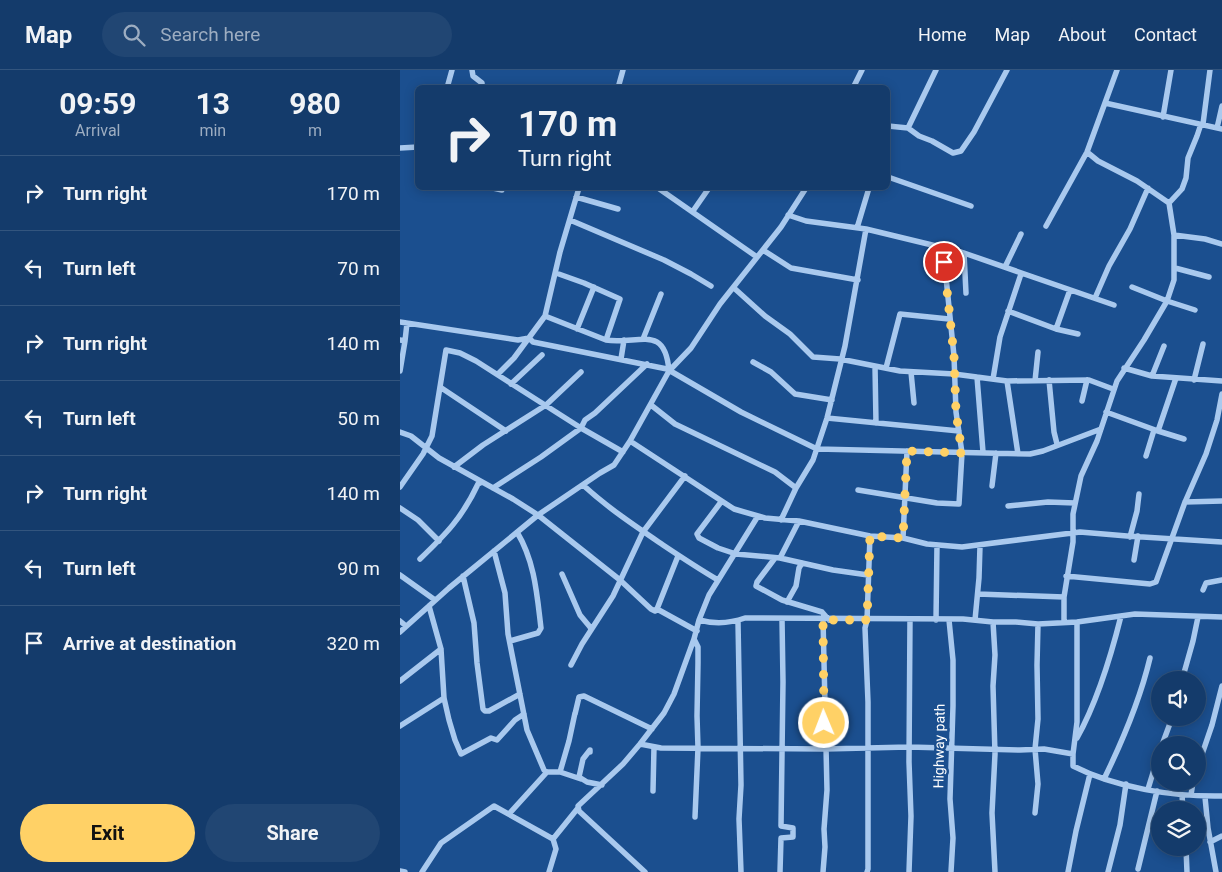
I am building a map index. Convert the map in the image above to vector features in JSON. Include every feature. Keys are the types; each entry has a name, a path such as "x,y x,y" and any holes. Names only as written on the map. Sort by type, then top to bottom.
{"street":[{"path":"448,85 452,70"},
{"path":"472,70 474,77 482,82 482,85"},
{"path":"474,77 476,70"},
{"path":"619,85 623,70"},
{"path":"854,85 862,70"},
{"path":"908,128 936,70"},
{"path":"890,126 908,128 919,136 953,153 961,151 974,132 1007,70"},
{"path":"1046,226 1087,152 1117,70"},
{"path":"1163,116 1171,70"},
{"path":"1169,203 1182,189 1186,178 1188,158 1202,124 1210,70"},
{"path":"1105,103 1219,129 1222,106"},
{"path":"400,148 415,147"},
{"path":"1064,622 1066,576 1071,553 1075,503 1081,476 1101,429 1113,389 1124,368 1144,340 1167,301 1174,280 1175,268 1174,235 1169,203 1148,188 1092,157 1087,152"},
{"path":"890,178 971,206"},
{"path":"1095,298 1148,188"},
{"path":"498,374 545,316 578,190"},
{"path":"661,190 757,257"},
{"path":"693,211 708,190"},
{"path":"400,632 463,576 538,515 612,467 630,441 669,371 691,348 720,304 763,250 805,190"},
{"path":"857,228 868,190"},
{"path":"576,197 618,209"},
{"path":"788,215 806,221 866,229 964,253 1114,305"},
{"path":"570,220 664,260 711,286"},
{"path":"781,520 817,449 827,418 840,359 845,346 866,229"},
{"path":"1005,267 1021,234"},
{"path":"1174,235 1206,239 1222,244"},
{"path":"858,490 937,503 959,504 962,453 943,248"},
{"path":"763,250 792,268 858,280"},
{"path":"964,253 966,293"},
{"path":"1175,268 1209,278"},
{"path":"556,273 620,299 606,340"},
{"path":"993,379 998,344 1021,274"},
{"path":"1132,287 1195,310"},
{"path":"577,329 594,288"},
{"path":"734,288 765,316 790,334 813,357 840,359 911,372 954,374 1007,381 1087,380 1113,389"},
{"path":"1056,329 1070,290"},
{"path":"643,339 661,294"},
{"path":"1008,311 1056,329 1078,334"},
{"path":"886,368 900,314 949,319"},
{"path":"545,316 606,340 616,342 624,340 652,340 664,347 668,358 669,371"},
{"path":"400,371 403,323 518,340 529,338"},
{"path":"529,338 533,342 664,368 740,412 817,449 1036,453 1101,429"},
{"path":"621,359 624,340"},
{"path":"1194,380 1203,344"},
{"path":"1152,376 1164,346"},
{"path":"400,487 432,436 446,350 460,353 498,374 581,428 623,452"},
{"path":"1035,381 1038,352"},
{"path":"511,384 542,355"},
{"path":"753,362 770,372 795,394 832,400"},
{"path":"493,488 581,428 585,420 595,413 647,364"},
{"path":"875,366 876,423"},
{"path":"1124,368 1152,376 1222,381"},
{"path":"454,467 482,445 546,405 581,372"},
{"path":"911,372 914,403"},
{"path":"977,377 983,452"},
{"path":"1146,456 1176,378"},
{"path":"1049,380 1054,432 1058,444"},
{"path":"1082,401 1087,380"},
{"path":"1007,381 1018,454"},
{"path":"440,387 506,431"},
{"path":"1066,576 1154,584 1158,579 1185,502 1220,421 1222,394"},
{"path":"651,405 675,424 775,472 796,488"},
{"path":"1106,412 1156,431 1184,439"},
{"path":"827,418 959,431"},
{"path":"400,440 402,433 454,467 538,515 620,580 651,609 655,611 657,609 697,631"},
{"path":"630,441 734,509 758,516 799,521 870,536 903,538 937,546 962,547 1080,532 1222,542"},
{"path":"903,538 907,451"},
{"path":"992,486 996,453"},
{"path":"571,665 591,628 613,596 643,532 685,476"},
{"path":"420,559 460,518 479,482"},
{"path":"583,485 599,500 643,532 718,580"},
{"path":"1130,536 1137,511 1139,494"},
{"path":"1185,502 1222,501"},
{"path":"721,502 697,534 699,538 718,548 736,554 778,558 794,562 800,566 868,575"},
{"path":"1008,506 1048,502 1075,503"},
{"path":"400,508 418,520 439,541"},
{"path":"553,839 578,806 602,785 640,744 664,713 674,694 697,631 699,620 718,580 758,516"},
{"path":"799,521 778,558 757,582 756,586 786,602 822,612 826,620 826,816 824,829 826,846 822,872"},
{"path":"510,641 538,632 541,628 534,571 523,542 517,532"},
{"path":"867,872 868,747 865,628 867,620 870,536"},
{"path":"1134,560 1138,536"},
{"path":"936,620 937,546"},
{"path":"975,620 980,546"},
{"path":"494,551 505,593 510,641 527,730 542,767 547,772 560,772 592,784 602,785"},
{"path":"657,609 678,556"},
{"path":"786,602 796,586 800,566"},
{"path":"562,574 580,615 591,628"},
{"path":"400,575 435,600"},
{"path":"463,576 474,623 483,709 487,712 520,694"},
{"path":"1202,590 1206,583 1222,580"},
{"path":"978,594 1064,597"},
{"path":"429,606 441,649 444,698 455,740 462,754 491,738 497,740 515,720 524,714"},
{"path":"699,620 738,622 744,618 826,620 910,619 975,620 1038,624 1077,622 1149,613 1222,617"},
{"path":"1076,739 1085,724 1112,654 1121,616"},
{"path":"1185,671 1198,617"},
{"path":"780,872 782,619"},
{"name":"Highway path","path":"909,872 911,816 909,747 910,619"},
{"name":"Highway path","path":"949,620 953,660 950,799 953,838 952,872"},
{"path":"400,621 406,626"},
{"path":"738,622 741,872"},
{"path":"993,622 995,655 992,814 995,872"},
{"path":"1077,622 1076,739 1072,766 1104,779 1151,790"},
{"path":"1035,814 1038,784 1035,749 1038,718 1036,665 1038,624"},
{"path":"694,639 698,647 698,748 695,816"},
{"path":"400,681 441,649"},
{"path":"1104,779 1126,734 1145,681 1150,658"},
{"path":"1206,741 1222,686"},
{"path":"560,772 570,741 579,697 584,696 652,729"},
{"path":"400,726 444,698"},
{"path":"640,744 654,747 698,748 994,748 1035,749 1074,754"},
{"path":"653,791 654,747"},
{"path":"580,779 578,774 583,759 590,750 590,752"},
{"path":"509,814 547,772"},
{"path":"1068,872 1090,774"},
{"path":"1148,789 1151,779"},
{"path":"1108,872 1120,825 1126,784"},
{"path":"1138,869 1157,791 1182,795 1222,796"},
{"path":"1191,795 1192,791"},
{"path":"1182,795 1182,801"},
{"path":"1205,796 1210,842 1216,872"},
{"path":"422,872 441,843 494,806 553,839 556,850 549,872"},
{"path":"578,808 607,838 645,872"},
{"path":"781,826 793,828 794,835 793,837 781,838"},
{"path":"1210,842 1222,836"},
{"path":"1186,856 1187,872"},
{"path":"400,871 405,872"}],"route":[{"path":"824,723 823,620 867,620 870,536 903,538 907,451 962,453 956,412 954,356 944,262"}]}
